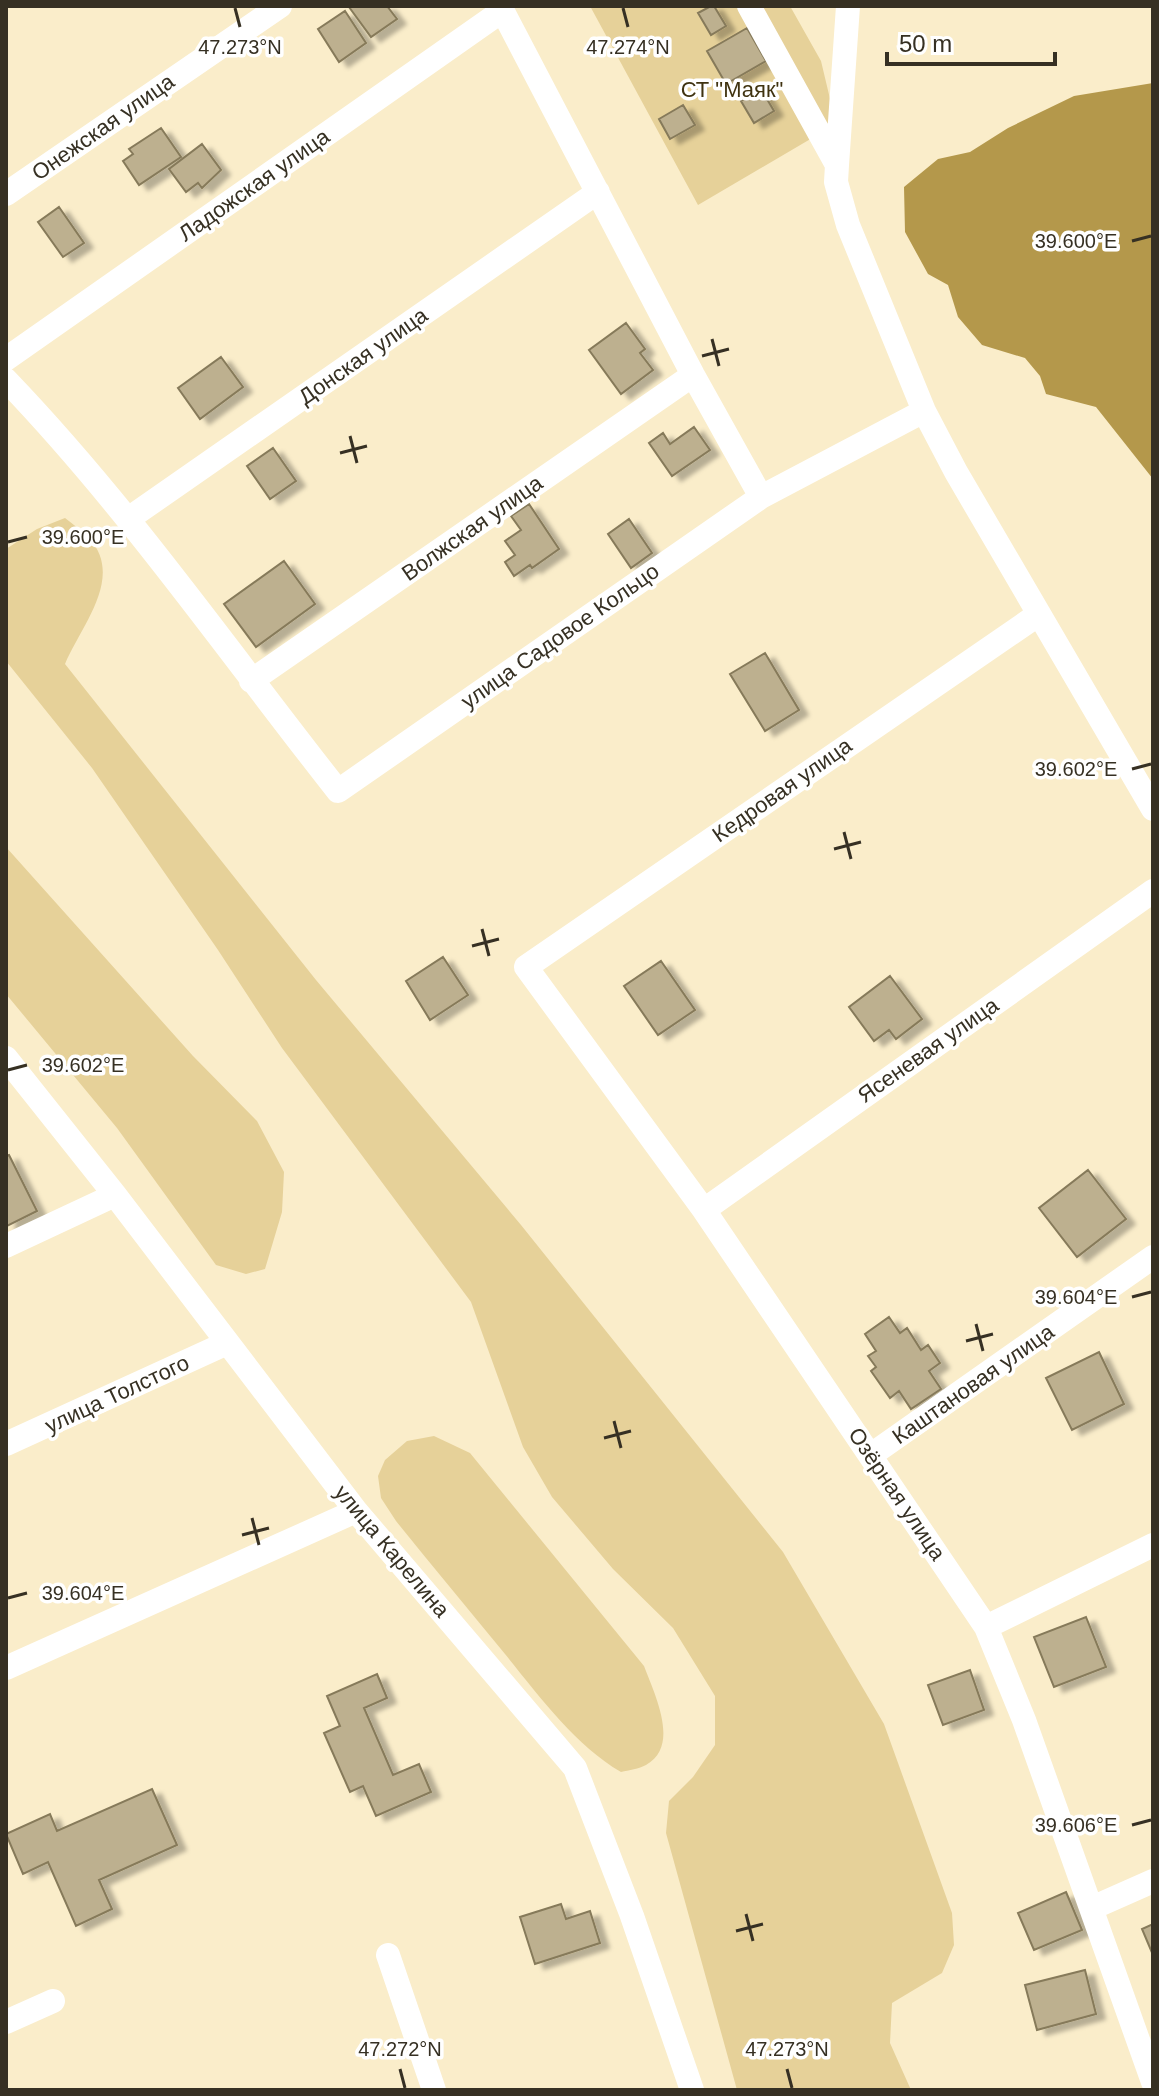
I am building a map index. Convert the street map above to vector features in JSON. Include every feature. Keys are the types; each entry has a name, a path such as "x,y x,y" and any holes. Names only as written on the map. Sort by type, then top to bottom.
{"street":[{"name":"Онежская улица","path":"6,194 280,6"},
{"path":"749,6 837,165"},
{"path":"848,6 836,182 848,225 924,411 956,472 1153,809"},
{"path":"501,9 693,375 761,497 924,411"},
{"name":"Ладожская улица","path":"6,359 501,9"},
{"name":"Донская улица","path":"128,519 598,192"},
{"name":"Волжская улица","path":"251,681 693,375"},
{"name":"улица Садовое Кольцо","path":"6,380 60,436 128,519 338,791 761,497"},
{"name":"Кедровая улица","path":"526,967 1039,614"},
{"name":"Ясеневая улица","path":"704,1210 1153,891"},
{"name":"Озёрная улица","path":"526,967 704,1210 986,1627 1148,2047 1153,2082"},
{"name":"улица Карелина","path":"6,1058 115,1195 356,1511 575,1768 632,1916 692,2090"},
{"path":"6,1246 115,1195"},
{"name":"Каштановая улица","path":"871,1455 1153,1257"},
{"name":"улица Толстого","path":"6,1444 227,1343"},
{"path":"6,1668 356,1511"},
{"path":"986,1627 1153,1545"},
{"path":"1092,1908 1153,1881"},
{"path":"388,1955 434,2090"},
{"path":"6,2022 53,2001"}],"green space":[{"name":"СТ \"Маяк\"","path":"590,6 790,6 821,61 836,124 698,205"},
{"path":"65,518 89,538 99,553 103,569 96,601 65,664 316,980 521,1225 783,1552 884,1724 952,1913 954,1945 942,1973 892,2003 890,2043 911,2090 737,2090 666,1833 669,1801 693,1777 715,1745 715,1696 673,1628 613,1569 552,1497 523,1447 471,1302 282,1048 92,768 6,661 6,549 37,529"},
{"path":"6,847 193,1056 257,1121 284,1172 282,1212 265,1269 246,1274 216,1265 117,1128 6,994"},
{"path":"434,1436 470,1453 644,1666 658,1704 663,1732 662,1745 646,1765 621,1772 573,1734 423,1555 381,1498 378,1476 385,1460 407,1441"}],"shaded area":[{"path":"1153,83 1153,479 1096,407 1046,394 1040,376 1025,358 982,345 958,317 948,285 928,274 905,232 904,187 938,159 970,152 1008,128 1074,96"}],"building":[{"path":"387,6 397,19 371,37 349,7"},
{"path":"711,6 726,26 711,35 698,13"},
{"path":"345,11 366,43 339,62 318,29"},
{"path":"747,28 766,61 726,84 707,51"},
{"path":"761,89 774,111 754,123 741,101"},
{"path":"683,105 695,125 670,139 659,119"},
{"path":"161,128 181,157 139,185 123,161 133,154 129,149"},
{"path":"202,144 221,170 202,188 198,183 186,192 169,169"},
{"path":"59,207 84,243 63,257 38,222"},
{"path":"626,323 645,349 640,353 653,370 621,394 589,350"},
{"path":"221,357 243,387 200,419 178,388"},
{"path":"694,427 710,450 672,476 649,443 663,433 670,444"},
{"path":"273,448 296,481 270,499 247,466"},
{"path":"529,504 559,549 532,568 530,565 514,576 505,562 515,555 505,541 521,530 511,516"},
{"path":"629,519 652,553 631,568 608,534"},
{"path":"284,561 315,604 256,647 224,604"},
{"path":"765,653 799,710 765,731 730,674"},
{"path":"443,957 468,995 430,1020 406,981"},
{"path":"661,961 695,1010 658,1035 624,986"},
{"path":"890,976 922,1019 896,1039 889,1030 874,1041 849,1007"},
{"path":"9,1155 37,1211 7,1226 6,1156"},
{"path":"1088,1170 1126,1219 1077,1257 1039,1208"},
{"path":"889,1317 900,1333 907,1328 921,1350 928,1345 940,1363 929,1371 941,1389 911,1409 899,1391 890,1398 871,1371 876,1367 868,1356 876,1351 865,1334"},
{"path":"1099,1352 1124,1404 1072,1430 1046,1378"},
{"path":"1086,1617 1106,1667 1054,1687 1034,1637"},
{"path":"970,1670 984,1710 943,1725 928,1685"},
{"path":"377,1674 387,1698 364,1708 393,1775 419,1764 431,1792 376,1816 363,1786 350,1792 324,1733 340,1726 327,1696"},
{"path":"152,1789 177,1845 99,1880 112,1909 76,1926 48,1862 23,1874 6,1834 50,1814 57,1831"},
{"path":"1066,1892 1082,1930 1034,1950 1018,1913"},
{"path":"561,1904 566,1919 590,1911 600,1943 535,1964 520,1917"},
{"path":"1153,1924 1153,1955 1142,1929"},
{"path":"1085,1970 1096,2014 1037,2030 1025,1985"}]}
